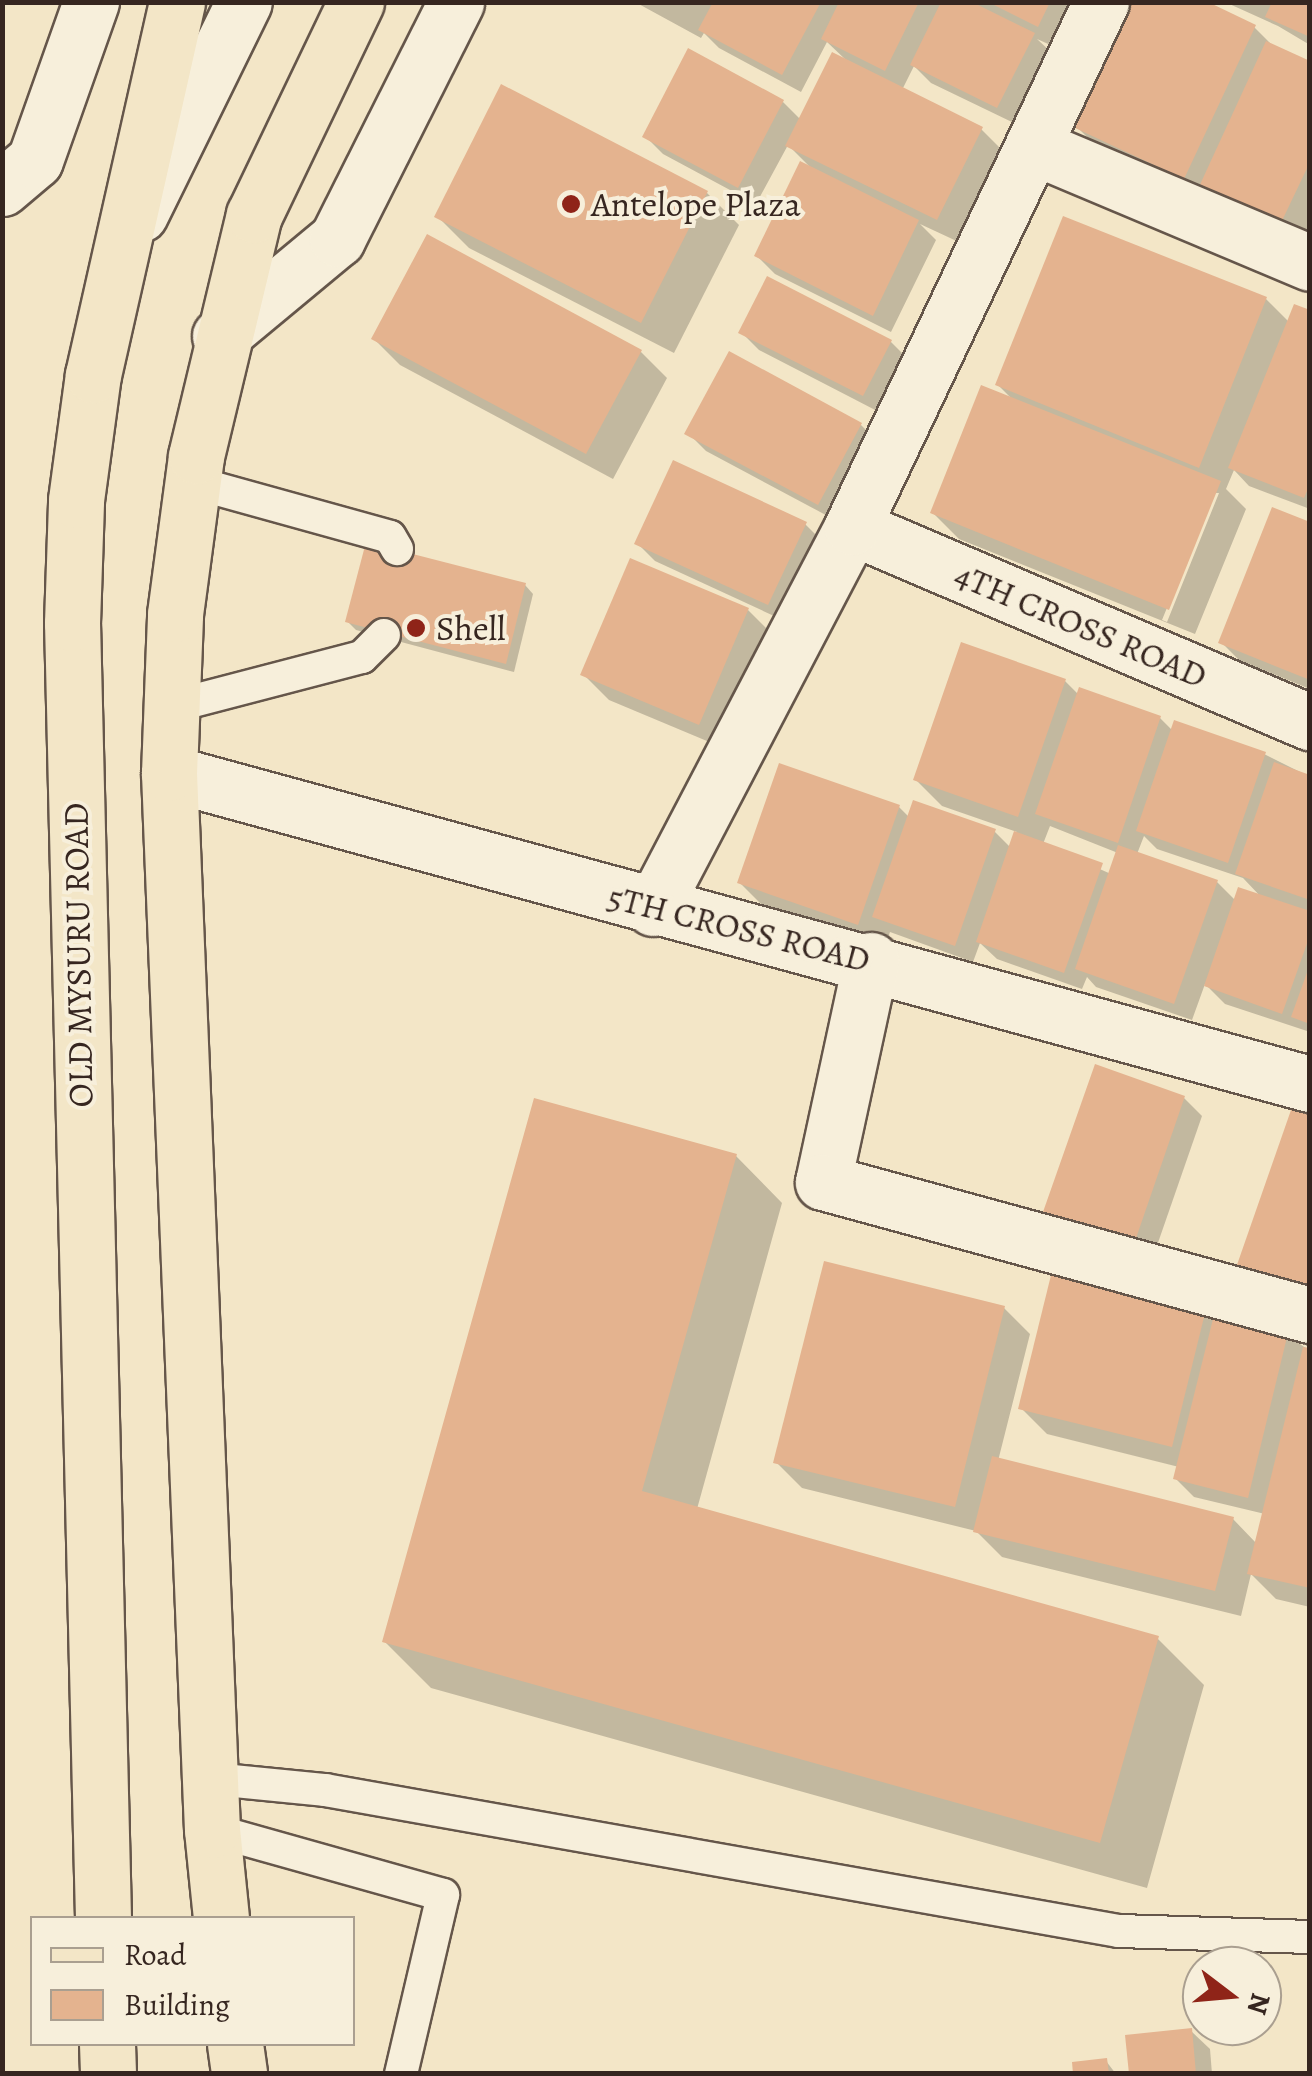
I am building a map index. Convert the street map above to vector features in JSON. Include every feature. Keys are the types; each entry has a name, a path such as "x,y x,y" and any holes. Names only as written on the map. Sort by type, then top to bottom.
{"main road":[{"name":"OLD MYSURU ROAD","path":"103,1916 72,623 76,500 115,266 177,2"},
{"path":"221,1916 212,1805 169,773 170,707 192,482 220,336 254,215 356,2"},
{"path":"106,2046 108,2074"},
{"path":"235,2046 239,2074"}],"street":[{"path":"2,188 35,160 91,2"},
{"path":"115,266 244,2"},
{"path":"220,336 337,239 456,2"},
{"path":"653,908 852,527 1036,148 1100,2"},
{"path":"1036,148 1310,264"},
{"name":"4TH CROSS ROAD","path":"852,527 1310,722"},
{"name":"5TH CROSS ROAD","path":"169,773 653,908 871,960 1310,1084"},
{"path":"871,960 824,1182 1310,1315"}],"lane":[{"path":"192,482 390,537 396,548"},
{"path":"170,707 362,657 384,635"},
{"path":"212,1805 325,1790 1120,1931 1310,1937"},
{"path":"212,1805 443,1895 402,2074"}],"building":[{"path":"713,2 821,2 782,75 698,30"},
{"path":"839,2 919,2 885,71 821,39"},
{"path":"941,2 972,2 1035,33 997,108 910,65"},
{"path":"988,2 1050,2 1038,27"},
{"path":"1131,2 1208,2 1256,25 1184,179 1073,127"},
{"path":"1272,2 1310,2 1310,37 1265,17"},
{"path":"1266,41 1310,61 1310,162 1279,227 1198,189"},
{"path":"688,48 784,100 738,188 642,137"},
{"path":"832,52 983,127 937,220 785,146"},
{"name":"Antelope Plaza","path":"501,84 708,191 641,323 434,217"},
{"path":"800,161 919,220 873,316 754,256"},
{"path":"1063,216 1267,297 1199,468 995,385"},
{"path":"427,234 642,350 586,454 371,339"},
{"path":"767,276 892,340 863,396 738,333"},
{"path":"1294,304 1310,310 1310,484 1304,498 1228,468"},
{"path":"729,351 862,423 818,505 684,434"},
{"path":"981,385 1221,481 1169,610 930,513"},
{"path":"673,460 807,522 768,605 634,544"},
{"path":"1272,507 1310,522 1310,680 1218,643"},
{"path":"366,542 526,583 506,664 345,622"},
{"path":"630,558 749,608 699,725 580,675"},
{"path":"961,642 1066,679 1018,817 913,780"},
{"path":"1079,687 1161,716 1118,843 1035,814"},
{"path":"1174,720 1266,752 1228,863 1136,831"},
{"path":"1274,762 1310,775 1310,900 1235,874"},
{"path":"779,763 900,805 858,925 737,883"},
{"path":"913,800 996,829 955,946 872,917"},
{"path":"1014,831 1103,863 1064,973 976,942"},
{"path":"1118,845 1218,880 1174,1004 1075,969"},
{"path":"1238,887 1310,911 1310,935 1282,1014 1204,986"},
{"path":"1310,967 1310,1024 1291,1017"},
{"path":"1095,1064 1185,1096 1134,1244 1043,1212"},
{"path":"1298,1090 1310,1094 1310,1309 1231,1282"},
{"path":"534,1098 737,1154 642,1491 1159,1636 1100,1843 382,1642"},
{"path":"824,1261 1005,1306 955,1507 773,1463"},
{"path":"1054,1263 1208,1301 1172,1447 1018,1409"},
{"path":"1214,1315 1288,1333 1248,1498 1173,1479"},
{"path":"1303,1347 1310,1348 1310,1588 1247,1574"},
{"path":"992,1456 1234,1517 1215,1591 973,1532"},
{"path":"1182,2029 1182,2046 1194,2046 1196,2074 1129,2074 1125,2035"},
{"path":"1107,2058 1109,2074 1073,2074 1072,2062"}],"place":[{"name":"Antelope Plaza","path":"571,204"},
{"name":"Shell","path":"416,628"}]}
